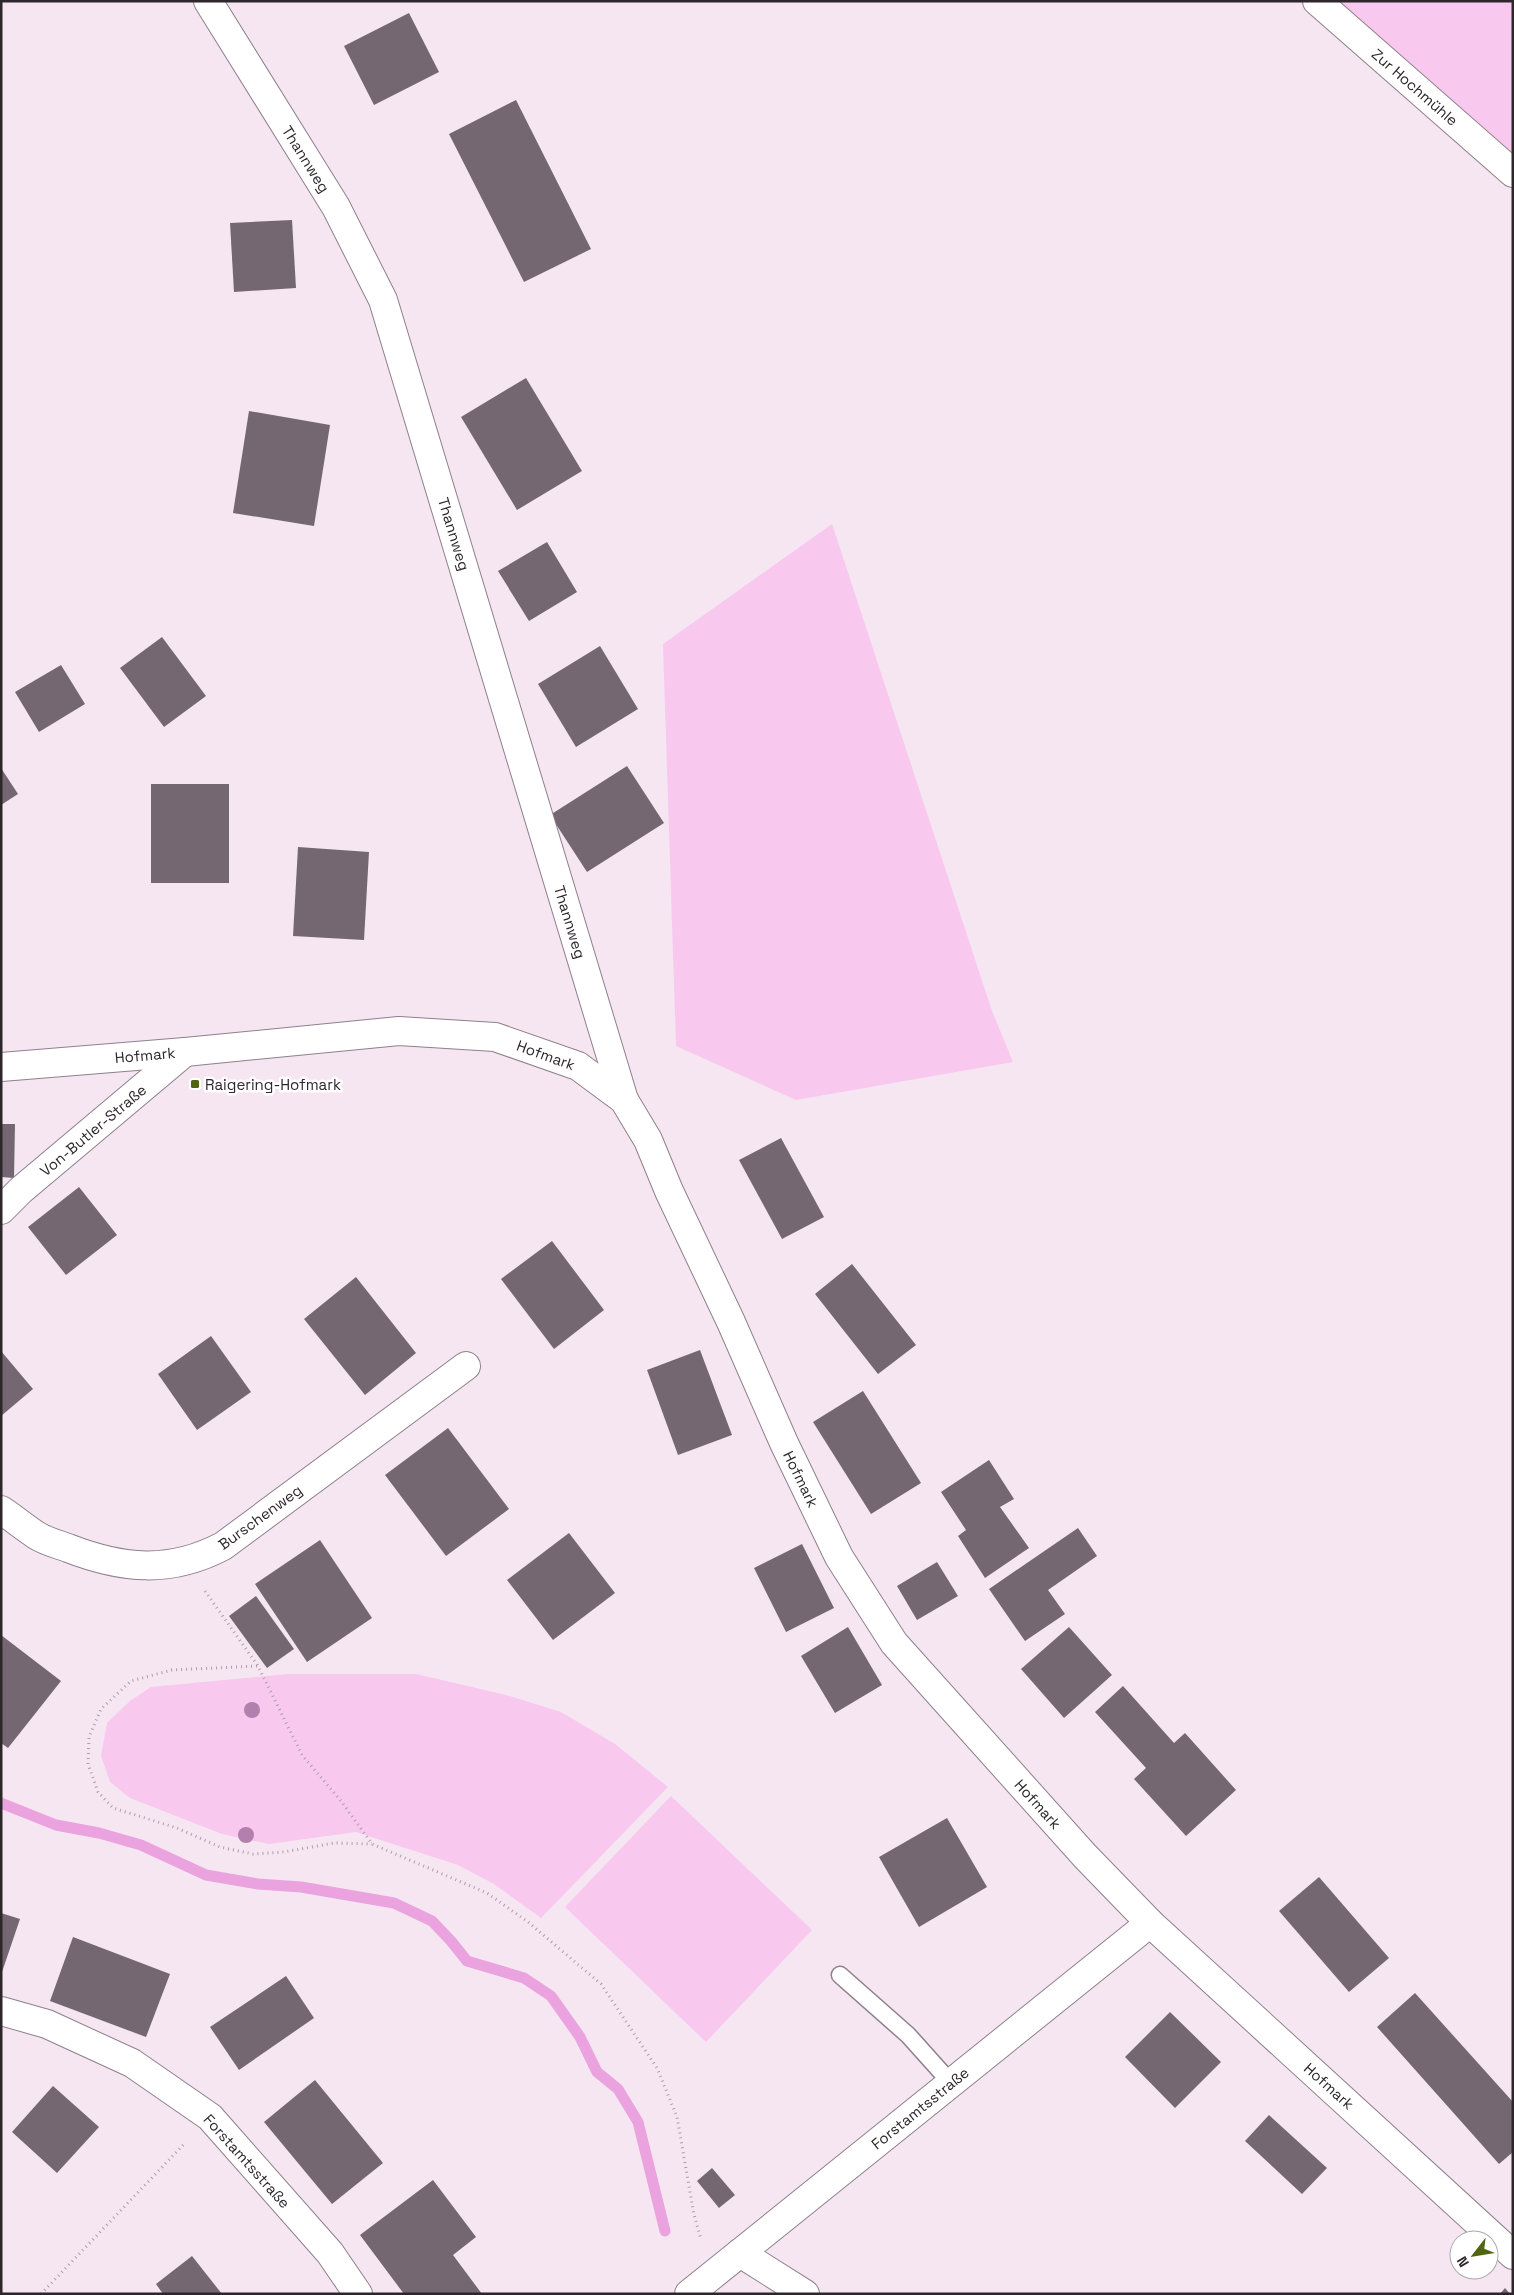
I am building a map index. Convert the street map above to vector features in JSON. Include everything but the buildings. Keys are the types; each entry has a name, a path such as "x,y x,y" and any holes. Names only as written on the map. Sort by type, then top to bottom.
{"street":[{"name":"Thannweg","path":"208,1 336,207 383,300 624,1100"},
{"name":"Zur Hochmühle","path":"1318,1 1513,173"},
{"name":"Hofmark","path":"1,1067 186,1052 399,1031 495,1037 578,1066 624,1100 648,1140 669,1191 731,1322 784,1443 839,1556 894,1643 1085,1856 1150,1923 1513,2255"},
{"name":"Von-Butler-Straße","path":"1,1210 21,1190 186,1052"},
{"name":"Burschenweg","path":"1,1510 38,1536 94,1557 129,1565 157,1566 185,1562 205,1555 222,1546 466,1366"},
{"name":"Forstamtsstraße","path":"689,2294 1150,1923"},
{"name":"Forstamtsstraße","path":"1,2011 47,2024 132,2063 210,2117 330,2253 358,2294"},
{"path":"731,2260 805,2294"}],"lane":[{"path":"840,1975 908,2035 951,2083"}],"path":[{"path":"185,1562 258,1666 302,1755 341,1801 372,1844"},
{"path":"258,1666 172,1670 131,1681 101,1709 89,1737 88,1764 98,1792 113,1808 177,1828 220,1847 254,1854 284,1852 334,1843 372,1844 487,1893 528,1922 601,1984 656,2068 677,2117 694,2215 703,2244 731,2260"},
{"path":"41,2294 210,2117"}],"shaded area":[{"path":"1328,1 1513,1 1513,173"},
{"path":"832,524 992,1011 1013,1062 796,1100 676,1046 663,644"},
{"path":"288,1674 416,1674 506,1695 561,1712 615,1744 668,1787 541,1918 494,1884 458,1865 356,1832 269,1844 222,1834 130,1798 110,1782 101,1756 107,1723 130,1701 151,1687"},
{"path":"671,1796 812,1930 706,2042 565,1907"}],"waterway":[{"path":"1,1803 56,1825 99,1833 141,1845 206,1875 258,1884 301,1887 394,1903 432,1921 467,1961 524,1978 551,1996 580,2037 597,2072 618,2089 638,2122 665,2231"}],"place":[{"name":"Raigering-Hofmark","path":"195,1084"}]}
